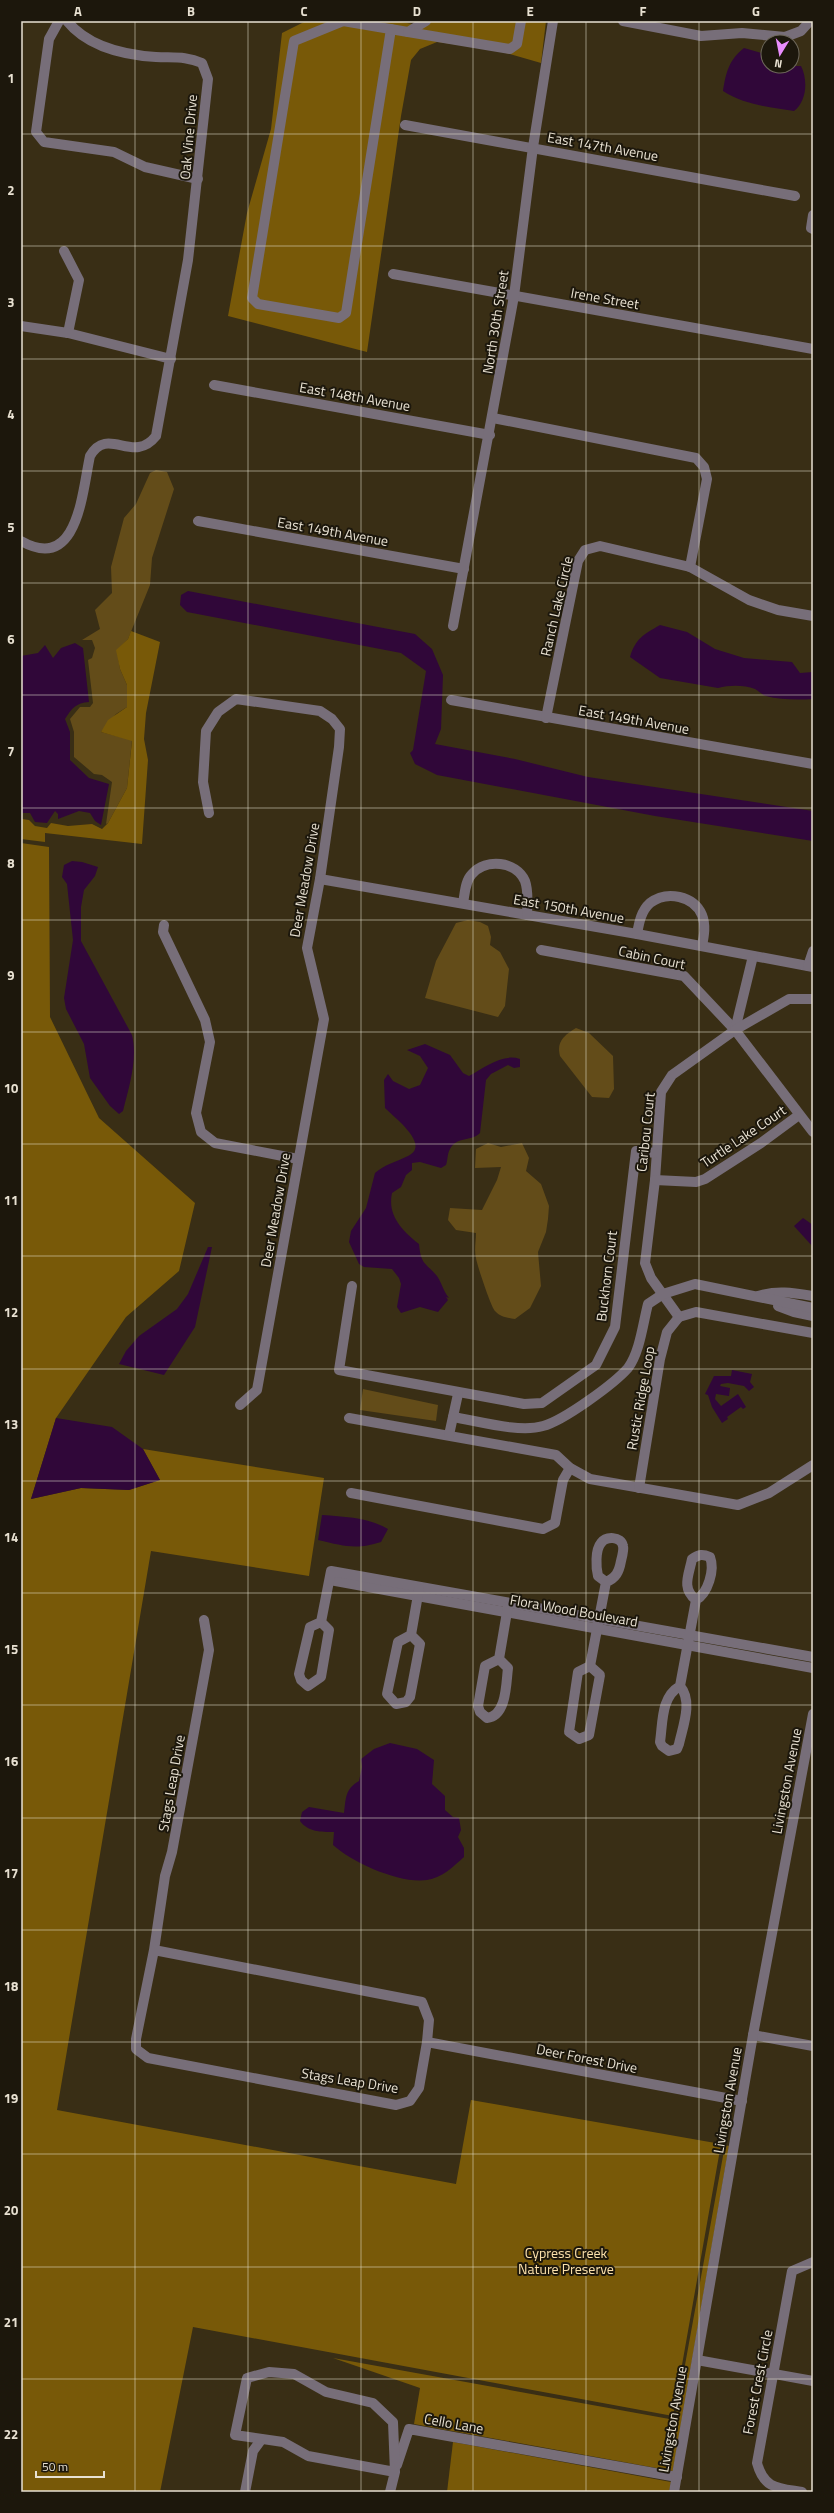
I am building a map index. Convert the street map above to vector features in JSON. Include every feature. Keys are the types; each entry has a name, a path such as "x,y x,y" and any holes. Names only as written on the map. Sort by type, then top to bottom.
{"street":[{"path":"58,21 49,39 36,132 44,142 114,152 145,167 198,180"},
{"name":"Oak Vine Drive","path":"21,541 35,549 52,548 64,542 75,527 90,456 96,446 105,442 135,449 149,445 156,436 188,260 208,79 202,63 187,57 155,57 106,48 77,33 67,21"},
{"path":"391,29 346,313 339,318 258,304 252,298 294,41 343,21 391,29 408,32 510,49 517,44 520,21"},
{"path":"408,32 426,21"},
{"name":"North 30th Street","path":"453,626 490,435 514,296 533,147 553,21"},
{"path":"623,21 701,36 742,33 785,37 801,31 810,21"},
{"name":"East 147th Avenue","path":"405,125 533,147 795,196"},
{"path":"813,215 811,228 813,230"},
{"path":"64,251 79,280 68,333"},
{"name":"Irene Street","path":"393,274 813,349"},
{"path":"21,326 68,333 171,359"},
{"name":"East 148th Avenue","path":"214,385 490,435"},
{"path":"493,418 598,437 696,458 704,467 707,479 690,567"},
{"name":"East 149th Avenue","path":"198,521 464,569"},
{"name":"Ranch Lake Circle","path":"546,718 578,561 585,550 600,546 690,567 749,600 778,610 813,616"},
{"name":"Deer Meadow Drive","path":"209,813 203,782 206,730 218,712 236,699 320,711 332,719 340,728 339,747 320,879 307,948 324,1019 257,1390 240,1405"},
{"name":"East 149th Avenue","path":"451,700 813,764"},
{"path":"463,903 466,886 472,874 486,865 499,863 515,870 525,881 528,897 527,915"},
{"name":"East 150th Avenue","path":"320,879 637,934 810,967"},
{"path":"637,934 643,913 650,904 658,898 669,896 683,897 692,902 703,916 702,946"},
{"path":"164,925 163,932 205,1020 210,1042 196,1113 201,1132 215,1143 298,1159"},
{"name":"Cabin Court","path":"541,950 684,976 735,1030 813,1132"},
{"path":"810,967 813,951"},
{"path":"735,1030 753,956"},
{"name":"Caribou Court","path":"663,1294 651,1278 645,1263 655,1180 661,1092 672,1075 735,1030 789,999 813,999"},
{"name":"Turtle Lake Court","path":"655,1180 696,1182 705,1179 799,1115"},
{"name":"Buckhorn Court","path":"352,1286 339,1370 458,1394 524,1404 542,1403 596,1365 615,1327 636,1151 656,1153"},
{"path":"453,1417 516,1427 543,1426 580,1408 628,1367 636,1348 648,1304 663,1294 695,1284 813,1308"},
{"path":"756,1296 770,1292 788,1292 813,1296"},
{"path":"663,1294 679,1317 696,1312 813,1333"},
{"path":"756,1296 794,1312 813,1316"},
{"name":"Rustic Ridge Loop","path":"639,1488 660,1359 667,1332 679,1317"},
{"path":"449,1435 458,1394"},
{"path":"350,1418 556,1455 570,1468 590,1479 738,1505 769,1493 813,1464"},
{"path":"351,1493 544,1529 555,1523 563,1480 570,1468"},
{"name":"Flora Wood Boulevard","path":"322,1622 330,1575 419,1592 507,1613 598,1628 813,1668"},
{"path":"590,1666 606,1582"},
{"path":"411,1635 419,1592"},
{"name":"Flora Wood Boulevard","path":"419,1592 457,1592 813,1657"},
{"path":"680,1686 686,1692 687,1701 680,1744 677,1749 669,1751 660,1742 666,1698 671,1691 680,1686 696,1600"},
{"path":"499,1659 508,1602"},
{"name":"Stags Leap Drive","path":"154,1950 422,2002 429,2020 427,2042 419,2088 410,2101 396,2105 148,2058 136,2049 136,2039 154,1950 165,1876 172,1852 209,1650 204,1620"},
{"path":"322,1622 329,1630 321,1677 308,1686 301,1680 299,1674 310,1627 322,1622"},
{"path":"411,1635 420,1644 410,1697 406,1702 396,1704 388,1694 398,1642 411,1635"},
{"path":"499,1659 508,1668 501,1709 491,1717 487,1718 480,1712 478,1706 485,1666 499,1659"},
{"path":"590,1666 600,1675 590,1735 579,1739 570,1732 578,1672 590,1666"},
{"name":"Livingston Avenue","path":"674,2492 753,2035 813,1714"},
{"path":"753,2035 813,2046"},
{"name":"Deer Forest Drive","path":"427,2042 742,2101"},
{"name":"Forest Crest Circle","path":"802,2492 774,2487 760,2477 757,2463 792,2271 813,2262"},
{"path":"697,2360 813,2380"},
{"path":"390,2492 395,2472 393,2422 373,2403 326,2392 294,2374 268,2372 247,2378 235,2435 283,2442 308,2456 395,2472"},
{"name":"Cello Lane","path":"395,2472 409,2429 677,2477"},
{"path":"245,2492 253,2451 261,2440"}],"shaded area":[{"path":"744,48 760,53 760,74 800,74 801,66 805,78 805,90 802,102 798,107 794,111 766,107 731,96 723,91 725,78 729,67"},
{"path":"156,470 167,472 174,489 152,558 150,585 128,639 117,650 120,669 127,685 127,707 116,714 101,732 132,740 127,788 108,823 106,824 112,782 102,775 94,774 74,757 74,732 70,719 80,707 90,707 93,703 88,660 92,658 95,648 92,640 82,640 100,629 95,610 112,593 111,567 124,518 136,504 150,473"},
{"path":"188,591 415,634 432,649 443,675 441,729 435,744 515,759 588,777 813,811 813,841 655,816 437,775 415,764 410,753 413,750 426,671 401,653 187,612 180,605 181,595"},
{"path":"660,625 687,632 715,649 744,658 792,662 800,673 813,672 813,699 796,700 777,698 765,695 755,689 742,686 727,686 718,688 660,678 630,657 638,641"},
{"path":"75,643 83,648 89,702 75,707 65,719 70,732 70,760 89,778 109,784 101,825 95,821 90,813 79,811 58,819 58,814 55,811 47,823 35,822 30,813 21,813 21,656 38,653 45,645 53,658 61,648"},
{"path":"72,861 82,862 98,867 95,876 84,890 81,907 81,941 132,1035 134,1044 130,1083 123,1111 119,1114 110,1106 90,1078 84,1044 66,1009 64,998 73,940 67,884 62,877 64,865"},
{"path":"468,920 480,922 488,926 491,937 490,945 500,952 509,969 505,1006 498,1017 425,998 436,961 456,923"},
{"path":"576,1028 589,1033 613,1056 614,1089 609,1098 592,1097 560,1056 560,1042 568,1033"},
{"path":"425,1044 450,1055 463,1073 469,1076 493,1062 507,1058 520,1059 520,1067 514,1068 508,1065 491,1074 486,1080 480,1133 476,1136 456,1142 449,1151 446,1165 441,1168 420,1162 412,1163 412,1170 406,1175 401,1187 392,1193 391,1201 394,1216 407,1234 419,1244 422,1260 437,1276 449,1298 446,1297 448,1300 438,1312 420,1307 401,1313 397,1307 401,1284 399,1278 392,1269 364,1267 359,1264 349,1242 351,1231 366,1208 375,1173 387,1165 408,1156 414,1151 416,1145 409,1132 385,1108 384,1080 388,1074 393,1081 409,1089 420,1085 428,1068 420,1056 407,1050"},
{"path":"488,1143 501,1147 522,1143 529,1158 526,1171 541,1184 549,1206 546,1232 538,1252 541,1286 530,1308 515,1319 502,1316 493,1308 484,1286 477,1262 475,1252 476,1233 456,1230 448,1220 450,1208 482,1210 497,1180 501,1167 475,1168 476,1149"},
{"path":"803,1218 813,1225 813,1247 794,1226"},
{"path":"208,1247 212,1247 195,1327 164,1375 119,1364 126,1351 139,1336 177,1309 188,1294"},
{"path":"732,1370 752,1374 750,1382 754,1387 749,1391 744,1386 728,1383 721,1384 720,1386 730,1388 729,1396 716,1394 715,1399 721,1406 738,1394 746,1407 743,1409 741,1407 727,1417 728,1419 722,1423 712,1407 708,1395 705,1394 714,1376 731,1376"},
{"path":"363,1389 438,1405 436,1421 360,1410"},
{"path":"56,1418 112,1427 143,1449 160,1480 129,1490 81,1488 31,1499"},
{"path":"322,1515 364,1520 388,1529 381,1542 364,1546 335,1544 318,1540"},
{"path":"390,1743 417,1749 434,1760 432,1784 445,1796 445,1810 453,1817 459,1818 461,1830 458,1837 464,1848 464,1857 447,1871 432,1879 404,1879 377,1871 352,1859 333,1845 334,1832 311,1829 303,1825 300,1821 302,1812 309,1807 344,1813 347,1794 351,1787 359,1781 362,1767 361,1759 374,1749"}],"green space":[{"path":"306,21 396,21 418,25 420,21 546,21 541,63 492,49 437,42 420,49 411,60 401,116 367,352 228,316 247,213 271,129 282,33"},
{"path":"131,631 160,642 146,713 144,739 148,760 142,844 45,833 45,842 21,839 22,819 29,820 35,826 47,828 51,823 68,826 92,824 102,829 108,823 127,788 132,741 101,732 108,720 127,707 127,685 120,669 116,650 128,639"},
{"name":"Cypress Creek Nature Preserve","path":"21,843 49,847 50,1017 99,1118 195,1203 179,1271 126,1317 56,1418 31,1499 81,1488 129,1490 160,1480 143,1449 324,1478 309,1576 151,1551 57,2110 456,2184 471,2100 721,2144 673,2416 193,2327 160,2492 21,2492"},
{"path":"725,2145 729,2146 673,2471 414,2424 420,2388 333,2358 675,2420"},
{"path":"453,2442 671,2482 669,2492 447,2492"}]}
